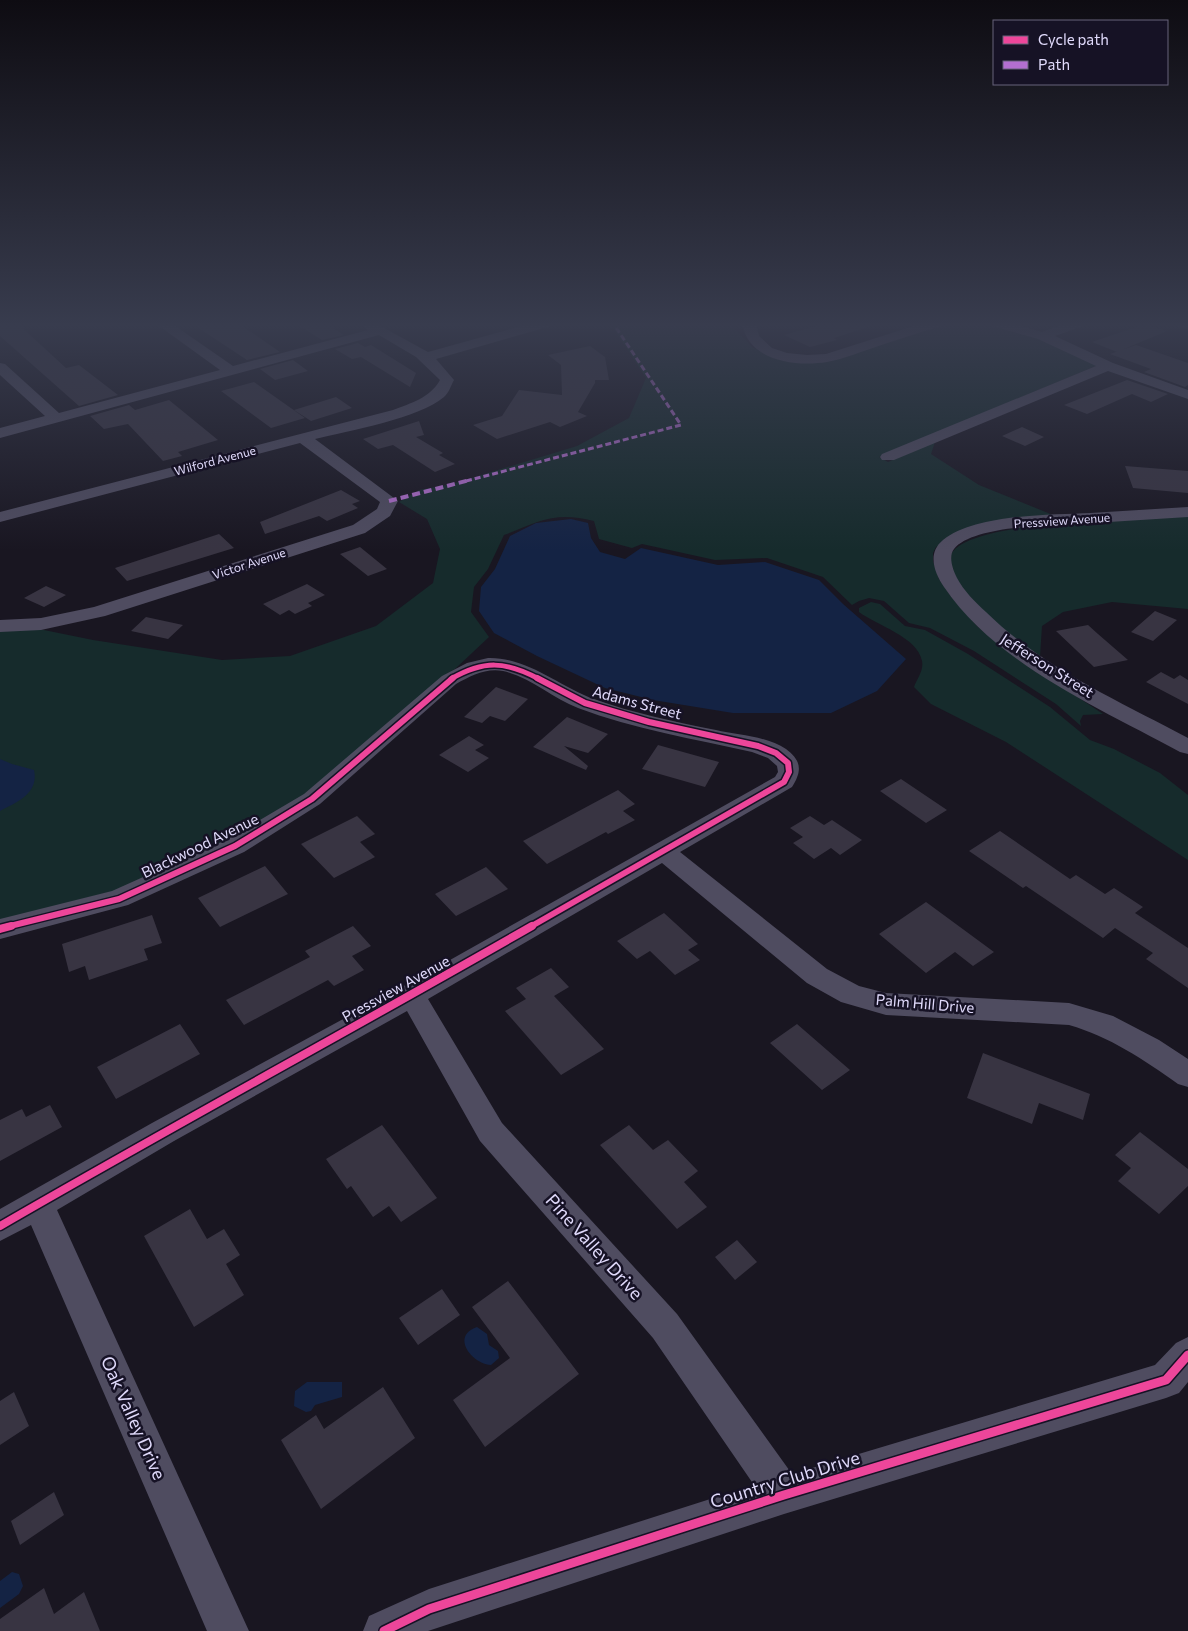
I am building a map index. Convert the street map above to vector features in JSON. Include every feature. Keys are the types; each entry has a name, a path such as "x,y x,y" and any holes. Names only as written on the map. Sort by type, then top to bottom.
{"street":[{"path":"36,399 56,418"},
{"path":"0,433 126,399"},
{"name":"Wilford Avenue","path":"0,518 398,412 424,404 431,399"},
{"path":"888,457 1028,399"},
{"name":"Victor Avenue","path":"0,626 41,624 98,612 359,529 384,512 389,501 302,437"},
{"name":"Pressview Avenue","path":"943,552 949,544 959,538 982,530 1023,522 1188,512"},
{"name":"Jefferson Street","path":"943,552 941,560 947,577 958,593 985,624 1004,640 1041,664 1188,746"},
{"name":"Adams Street","path":"481,665 500,664 517,668 582,702 620,715 758,746 776,753 788,763"},
{"name":"Blackwood Avenue","path":"0,929 118,899 235,846 312,799 449,680 466,669 481,665"},
{"name":"Pressview Avenue","path":"0,1226 163,1132 412,995 784,782 789,772 788,763"},
{"name":"Palm Hill Drive","path":"664,852 817,976 851,994 886,1004 1069,1014 1103,1024 1133,1039 1188,1076"},
{"name":"Pine Valley Drive","path":"412,995 491,1132 665,1326 784,1495"},
{"name":"Oak Valley Drive","path":"38,1204 228,1631"},
{"name":"Country Club Drive","path":"384,1631 431,1620 784,1495 1166,1380 1188,1354"}],"green space":[{"path":"637,399 1017,399 879,457 888,462 935,442 931,454 979,485 1053,515 1021,518 936,547 933,553 933,561 939,579 950,595 977,626 997,643 1103,714 1083,715 1080,721 1081,726 1056,704 974,651 930,628 909,623 884,601 869,598 852,605 823,577 767,558 715,560 642,544 632,548 599,539 594,521 568,517 547,519 504,535 488,569 474,587 471,612 489,637 455,669 441,678 305,796 232,839 122,889 0,920 0,631 39,629 93,640 222,660 290,656 376,626 433,583 440,549 427,519 399,502 419,490 452,484 577,446 629,418"},
{"path":"1188,516 1188,609 1112,602 1063,612 1042,626 1040,657 985,614 960,586 952,572 950,559 959,546 983,536 1017,528 1057,523"},
{"path":"871,602 880,604 905,626 925,630 968,654 1050,707 1090,740 1114,749 1160,773 1188,795 1188,860 1006,742 931,704 914,687 922,668 919,653 905,638 859,612 859,608"}],"water":[{"path":"571,519 588,523 591,538 600,552 625,559 641,548 718,565 765,562 819,580 843,604 906,659 877,691 831,713 733,713 653,700 605,688 537,656 494,633 479,611 481,587 495,569 510,536 536,523"},
{"path":"0,759 34,770 35,778 26,796 0,811"},
{"path":"477,1327 487,1334 489,1345 498,1351 499,1358 491,1365 477,1360 467,1349 465,1337 469,1331"},
{"path":"307,1382 342,1382 342,1397 315,1405 311,1411 306,1412 294,1406 295,1391"},
{"path":"12,1572 19,1574 23,1586 19,1594 0,1608 0,1581"}],"building":[{"path":"71,399 103,399 79,406"},
{"path":"232,399 278,399 305,418 271,428"},
{"path":"329,399 339,399 352,408 311,421 294,410"},
{"path":"513,399 586,399 578,412 587,416 560,427 550,422 497,439 473,425 502,416"},
{"path":"1079,399 1120,399 1087,414 1064,405"},
{"path":"1144,399 1157,399 1151,402"},
{"path":"169,400 218,440 178,452 182,456 163,461 128,424 104,429 90,416 129,405 135,410"},
{"path":"419,421 424,435 416,437 443,453 439,455 455,464 435,472 393,445 378,449 363,439"},
{"path":"1022,427 1044,437 1025,446 1002,436"},
{"path":"1125,466 1188,471 1188,493 1133,488"},
{"path":"341,490 360,501 352,504 358,508 327,521 319,516 265,534 260,522"},
{"path":"219,534 234,548 127,581 115,568"},
{"path":"360,547 387,569 368,576 340,554"},
{"path":"307,584 325,595 308,603 312,606 295,614 289,610 280,615 263,604"},
{"path":"46,586 66,595 44,607 24,598"},
{"path":"1155,611 1177,620 1153,641 1131,632"},
{"path":"146,617 183,625 168,639 131,631"},
{"path":"1088,625 1128,660 1094,667 1056,631"},
{"path":"1161,672 1174,679 1180,675 1188,680 1188,704 1146,682"},
{"path":"496,687 528,699 505,721 490,716 482,723 464,717"},
{"path":"567,717 608,734 588,753 564,746 588,766 586,770 533,747"},
{"path":"469,736 484,745 475,750 489,758 468,772 439,755"},
{"path":"658,745 719,762 705,787 642,769"},
{"path":"901,779 947,810 926,823 880,791"},
{"path":"618,790 635,804 623,811 635,820 608,834 606,832 547,864 523,841"},
{"path":"357,816 375,834 360,842 375,857 334,878 301,844"},
{"path":"810,816 824,825 832,820 862,840 840,855 831,848 814,859 793,843 803,837 790,828"},
{"path":"1000,831 1070,879 1076,875 1105,894 1114,888 1143,907 1135,913 1188,948 1188,988 1146,959 1153,953 1115,928 1103,938 1026,886 1023,888 969,851"},
{"path":"265,866 288,894 220,927 198,898"},
{"path":"486,867 508,889 456,916 435,894"},
{"path":"926,902 994,952 973,966 955,952 926,973 879,934"},
{"path":"664,913 698,944 688,950 700,960 675,975 650,951 637,959 617,941"},
{"path":"152,915 162,943 144,949 148,960 89,980 85,966 69,972 62,944"},
{"path":"353,926 371,946 352,956 364,970 334,986 328,980 244,1025 226,1000 310,957 305,951"},
{"path":"551,968 569,987 554,996 604,1049 561,1075 505,1011 526,999 516,988"},
{"path":"180,1024 200,1054 116,1099 97,1067"},
{"path":"797,1024 850,1070 822,1090 770,1043"},
{"path":"983,1053 1090,1094 1083,1120 1039,1103 1032,1124 967,1098"},
{"path":"50,1105 62,1127 0,1161 0,1120 22,1109 26,1117"},
{"path":"382,1125 437,1198 401,1222 389,1206 373,1217 351,1186 347,1189 326,1159"},
{"path":"629,1125 653,1150 668,1140 698,1171 684,1182 707,1207 677,1229 600,1145"},
{"path":"1140,1132 1188,1169 1188,1186 1159,1214 1118,1181 1131,1168 1115,1155"},
{"path":"190,1209 207,1239 224,1229 240,1255 226,1264 244,1295 194,1327 144,1236"},
{"path":"737,1240 757,1262 735,1280 715,1257"},
{"path":"508,1281 579,1374 485,1447 453,1400 510,1358 472,1307"},
{"path":"442,1289 460,1315 418,1345 399,1318"},
{"path":"383,1387 415,1438 321,1509 281,1440 316,1415 324,1429"},
{"path":"14,1392 29,1426 0,1445 0,1401"},
{"path":"54,1492 64,1515 20,1545 11,1521"},
{"path":"44,1588 54,1614 84,1592 100,1631 0,1631 0,1619"}],"marked path":[{"path":"389,501 681,425 664,399"}],"cycle path":[{"path":"0,929 119,899 235,846 312,799 449,680 481,665 495,664 513,668 534,676 585,703 606,710 649,722 758,746 776,753 788,763 789,772 784,782 412,995 163,1132 0,1226"},
{"path":"384,1631 429,1609 784,1495 1166,1380 1188,1355"}]}
